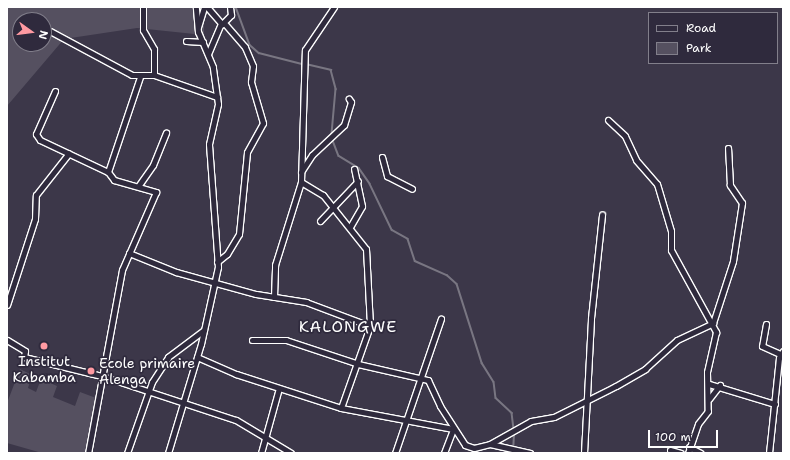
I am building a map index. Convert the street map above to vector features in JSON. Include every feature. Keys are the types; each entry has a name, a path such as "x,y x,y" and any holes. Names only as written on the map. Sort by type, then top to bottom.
{"street":[{"path":"144,7 143,30 154,49 154,75"},
{"path":"168,453 184,405 216,282 217,262 209,150 217,97 208,54 198,27 196,7"},
{"path":"198,27 206,7 245,47 253,66 252,82 263,123 247,152 239,234 227,254 217,262"},
{"path":"208,54 223,24 231,15 230,7"},
{"path":"274,296 275,265 301,182 306,50 334,7"},
{"path":"52,32 98,59 140,76 154,75 217,97"},
{"path":"186,41 203,42"},
{"path":"108,172 140,76"},
{"path":"55,91 36,134 40,140 108,172 114,180 139,185 153,190 156,195 129,253 108,332 102,376 88,453"},
{"path":"301,172 312,156 344,125 351,102 349,99"},
{"path":"608,120 625,136 636,160 657,184 671,231 671,250 713,323 716,332 707,372 709,384 708,411 689,450 701,453"},
{"path":"139,185 154,163 166,132"},
{"path":"197,357 278,388 341,408 453,429 465,445 474,448 490,444 531,421 554,417 587,402 645,369 677,340 713,323 733,261 742,203 730,185 728,148"},
{"path":"7,305 35,219 36,194 69,154"},
{"path":"382,157 387,176 412,190"},
{"path":"350,227 362,206 358,181 354,169"},
{"path":"320,221 335,209 358,181"},
{"path":"301,182 323,195 366,249 370,326 358,364 341,408"},
{"path":"584,453 602,215"},
{"path":"129,253 168,270 322,306 370,326"},
{"path":"395,453 419,377 441,318"},
{"path":"766,324 762,346 782,352 769,453"},
{"path":"127,453 140,423 147,393 168,357 204,330"},
{"path":"7,340 25,351 24,357 102,376 147,393 245,423 266,441 291,453"},
{"path":"252,340 286,340 358,364 419,377 433,384 437,401 452,421 453,429 444,453"},
{"path":"709,384 720,385 776,404"},
{"path":"708,400 720,385"},
{"path":"261,453 266,441 270,413 278,388"},
{"path":"490,444 530,453"},
{"path":"670,450 681,453"}],"green space":[{"path":"7,7 204,7 204,35 137,28 64,39 7,106"},
{"path":"20,369 32,375 28,388 36,392 41,379 57,386 53,397 75,406 80,392 96,398 85,453 42,453 7,443 7,403"}],"waterway":[{"path":"236,7 250,45 259,53 302,64"},
{"path":"306,64 331,70 336,89 332,134"},
{"path":"332,138 339,156 359,168 370,184 392,230 408,239 415,261 447,275 457,284 482,363 494,382 496,398 512,413 514,429"},
{"path":"513,453 514,433"}],"place":[{"name":"Institut Kabamba","path":"44,346"},
{"name":"Ecole primaire Alenga","path":"91,371"}],"district":[{"name":"KALONGWE","path":"348,327"}]}
